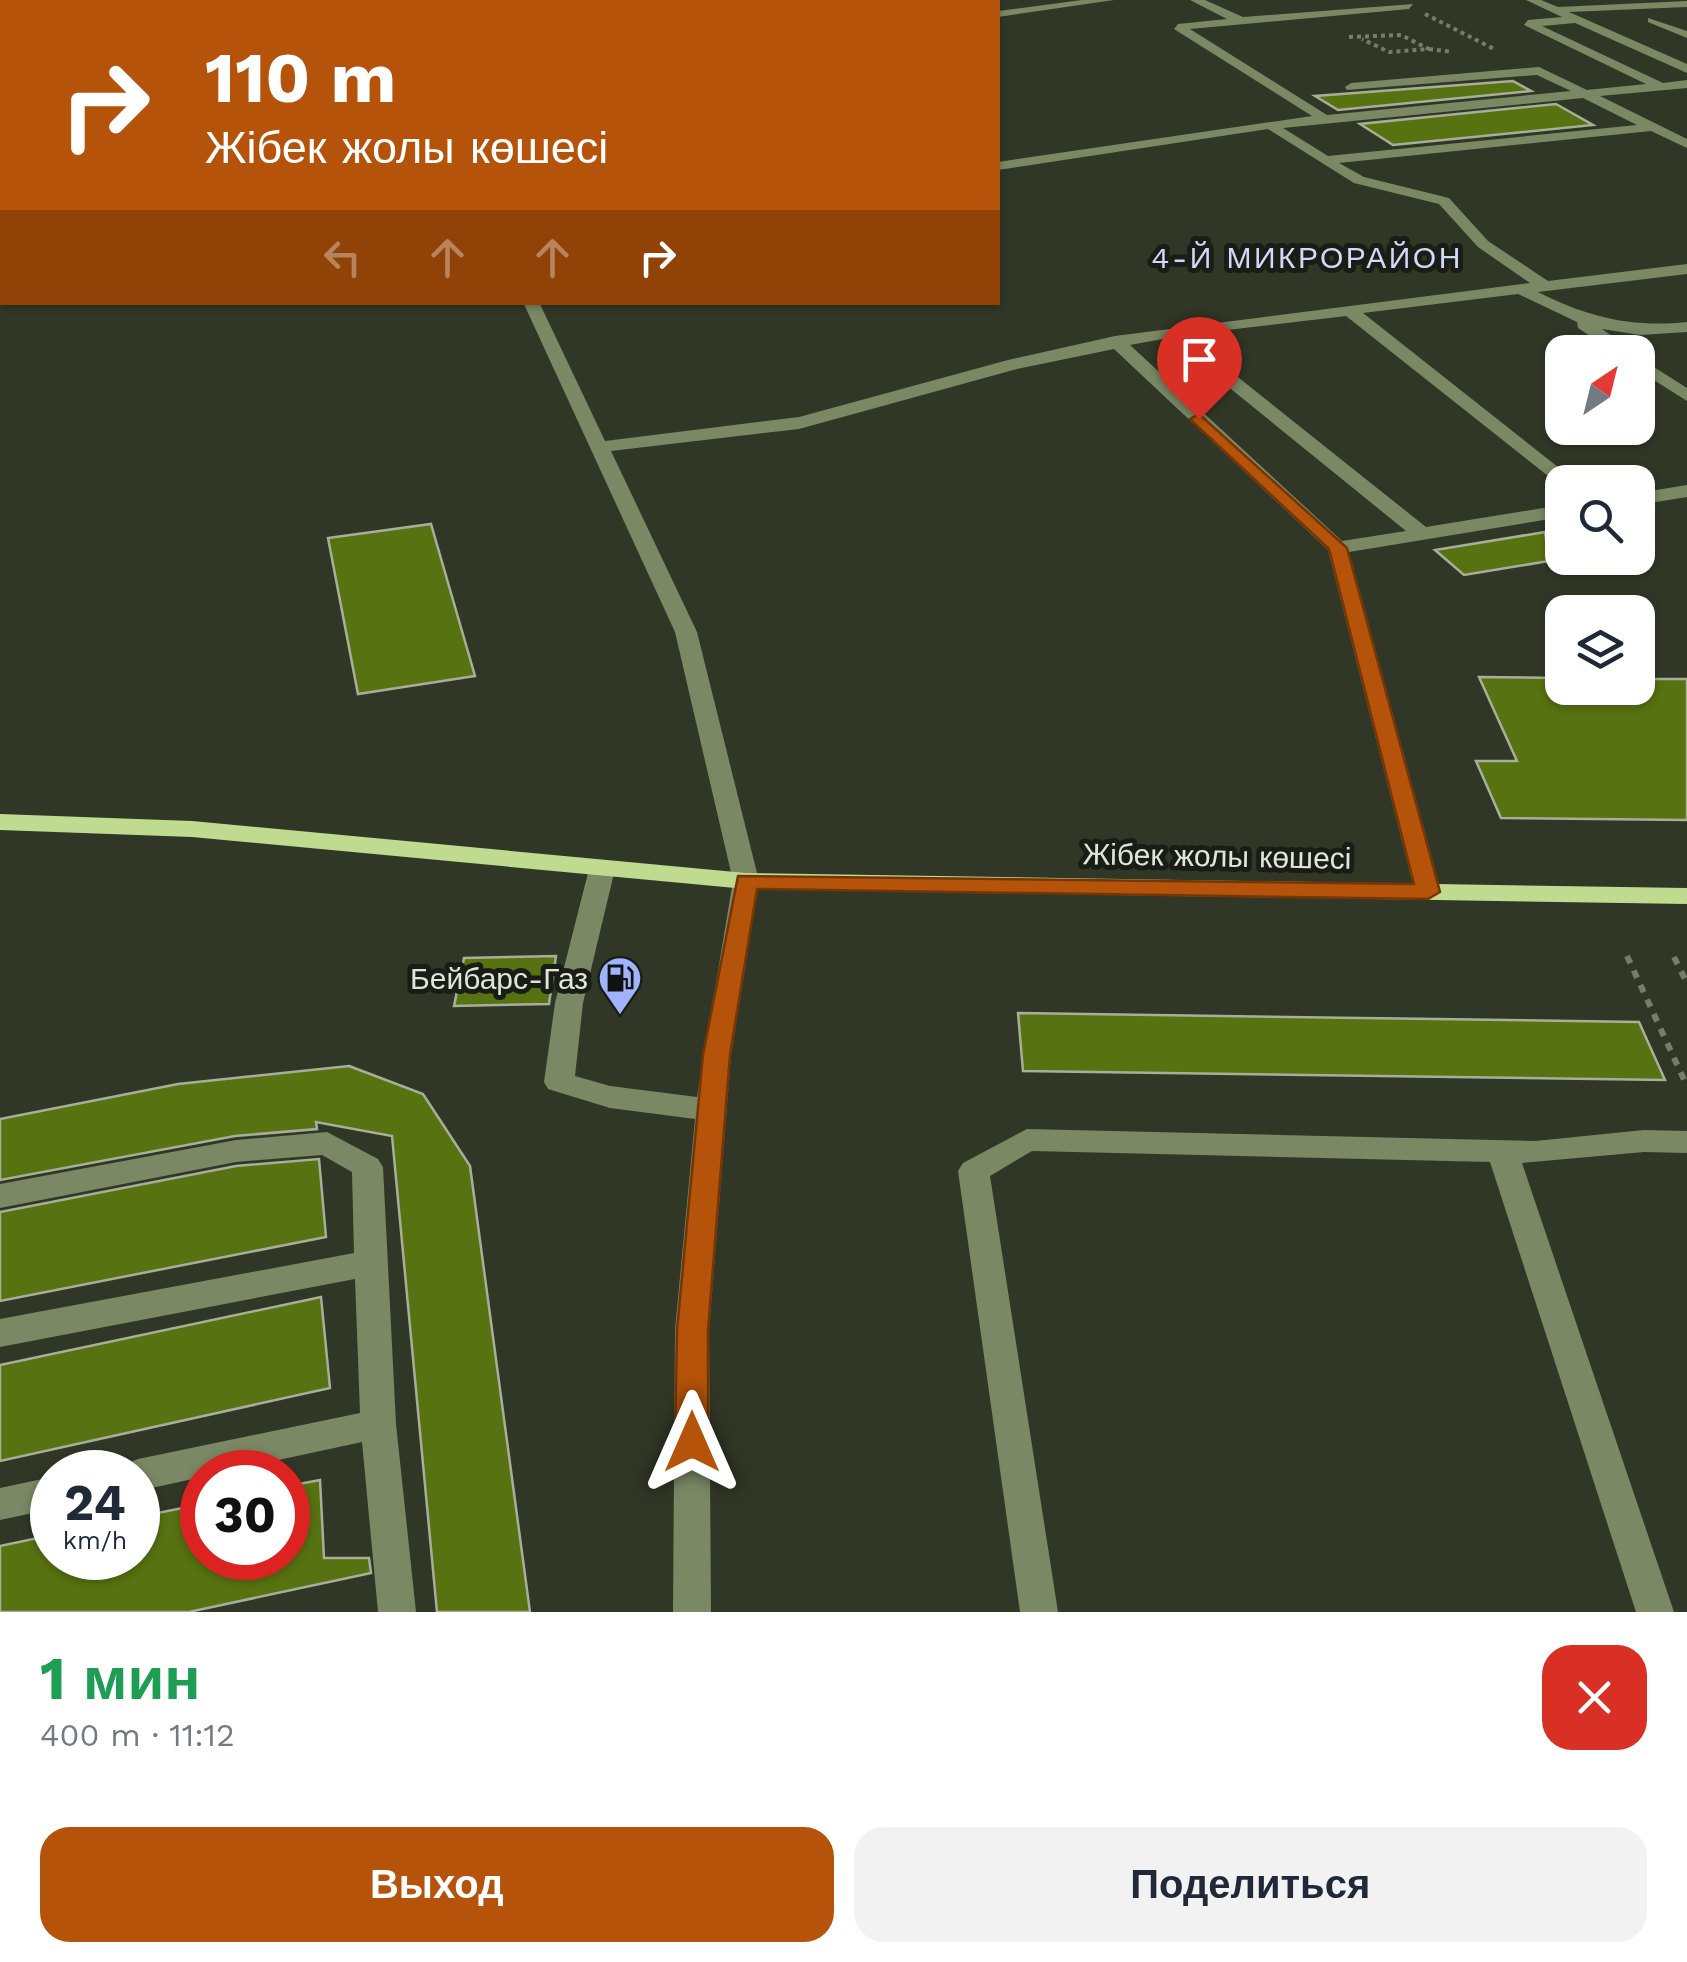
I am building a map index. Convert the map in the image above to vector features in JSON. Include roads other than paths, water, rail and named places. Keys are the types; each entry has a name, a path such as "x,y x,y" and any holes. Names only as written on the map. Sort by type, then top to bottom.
{"main road":[{"name":"Жібек жолы көшесі","path":"0,822 34,820 192,829 746,881 1687,896"}],"street":[{"path":"1000,14 1108,0"},
{"path":"1196,0 1241,22"},
{"path":"1532,0 1687,69"},
{"path":"1554,10 1687,4"},
{"path":"1325,120 1178,28 1412,8"},
{"path":"1687,19 1528,23 1687,100"},
{"path":"1638,21 1687,35"},
{"path":"1352,87 1538,71 1687,144"},
{"path":"1000,166 1270,125 1687,84"},
{"path":"1270,125 1359,180 1444,202 1483,244 1546,286"},
{"path":"1325,160 1652,126"},
{"path":"599,447 799,423 1014,364 1115,341 1687,269"},
{"path":"1520,289 1600,335"},
{"path":"532,305 686,632 746,881 716,1055 692,1330 692,1612"},
{"path":"1350,311 1545,465"},
{"path":"1577,319 1627,328 1687,328"},
{"path":"1171,332 1422,534"},
{"path":"1115,341 1338,548 1428,892"},
{"path":"1655,374 1687,396"},
{"path":"1655,496 1687,491"},
{"path":"1338,548 1545,514"},
{"path":"602,869 569,1004 559,1082 610,1097 711,1110"},
{"path":"1040,1612 974,1170 1027,1140 1502,1151 1644,1141 1687,1142"},
{"path":"0,1196 236,1151 327,1143 368,1168 390,1610"},
{"path":"1502,1151 1655,1612"},
{"path":"0,1333 371,1262"},
{"path":"160,1470 378,1424"},
{"path":"0,1504 30,1497"}],"place":[{"name":"Бейбарс-Газ","path":"620,1016"}],"district":[{"name":"4-Й МИКРОРАЙОН","path":"1307,257"}]}
